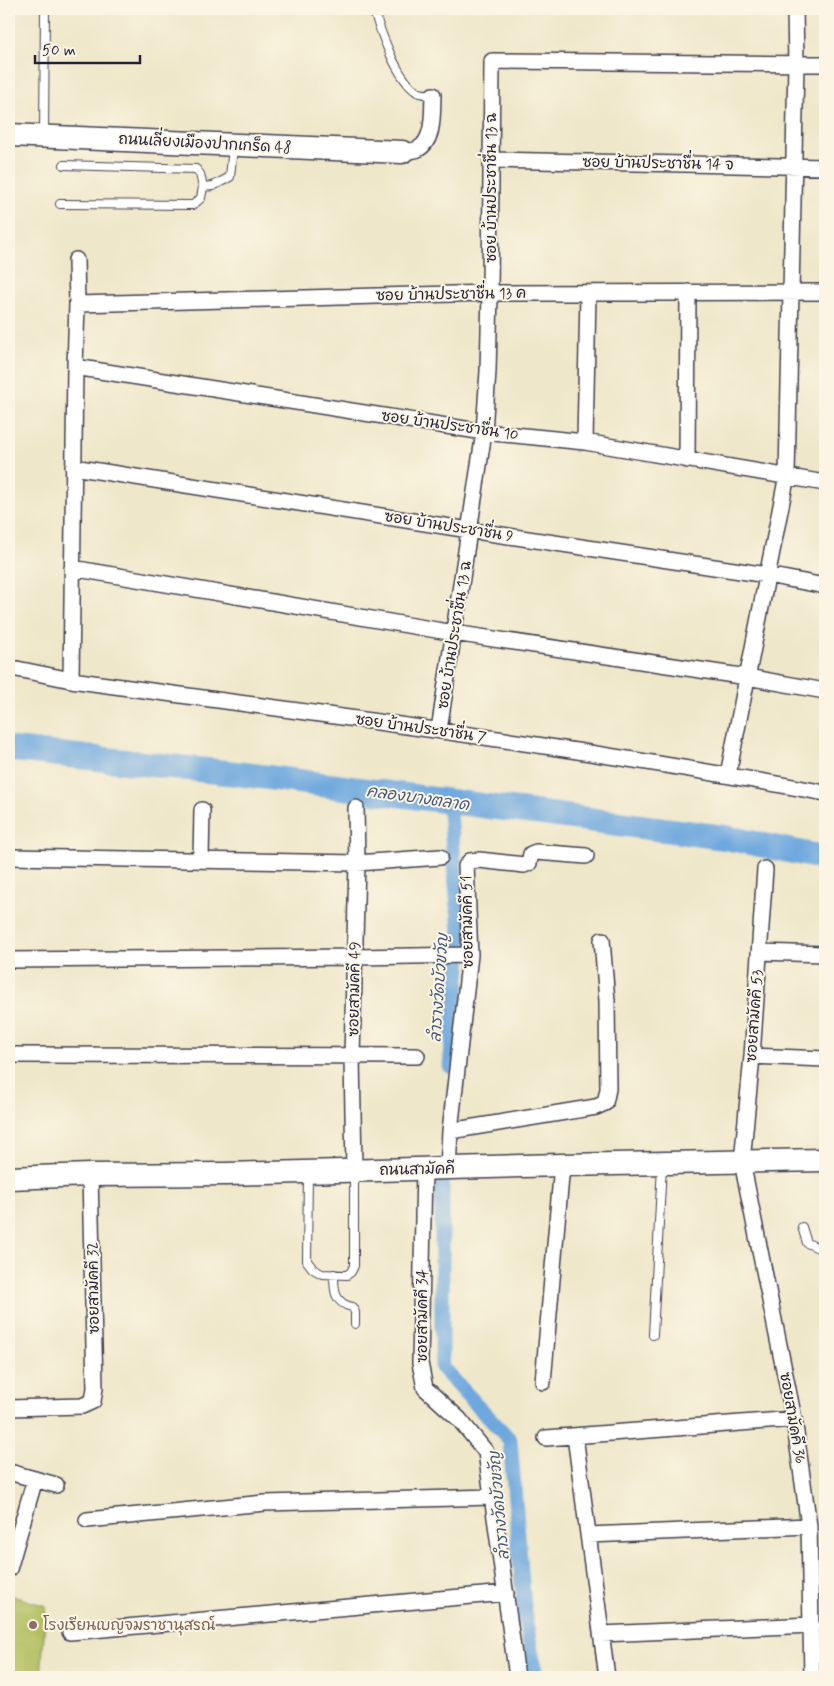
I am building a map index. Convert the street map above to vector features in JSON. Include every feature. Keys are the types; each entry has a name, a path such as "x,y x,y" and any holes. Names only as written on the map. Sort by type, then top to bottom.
{"main road":[{"name":"ถนนเลี่ยงเมืองปากเกร็ด 48","path":"9,135 402,152"},
{"name":"ถนนสามัคคี","path":"9,1178 825,1160"}],"street":[{"path":"728,775 787,475 796,64 795,9"},
{"name":"ซอย บ้านประชาชื่น 13 ฉ","path":"439,730 484,432 490,293 492,61 796,64"},
{"path":"796,64 825,64"},
{"path":"402,152 418,149 426,141 432,127 433,95"},
{"name":"ซอย บ้านประชาชื่น 14 จ","path":"491,160 825,167"},
{"path":"71,680 77,304 76,260"},
{"path":"687,460 688,292"},
{"name":"ซอย บ้านประชาชื่น 13 ค","path":"77,304 490,293 825,292"},
{"path":"585,442 588,293"},
{"name":"ซอย บ้านประชาชื่น 10","path":"75,367 484,432 585,442 825,482"},
{"name":"ซอย บ้านประชาชื่น 9","path":"73,467 767,575 825,586"},
{"path":"72,568 454,633 747,677 825,691"},
{"name":"ซอย บ้านประชาชื่น 7","path":"16,669 71,680 439,730 728,775 825,793"},
{"name":"ซอยสามัคคี 49","path":"354,1170 352,1056 357,863 356,808"},
{"path":"201,859 202,810"},
{"name":"ซอยสามัคคี 51","path":"448,1168 463,954 466,866 470,861 479,860 524,865 529,863 531,854 536,852 586,856"},
{"path":"9,857 357,863 440,858"},
{"name":"ซอยสามัคคี 53","path":"742,1162 752,1056 765,870"},
{"path":"450,1131 596,1107 605,1103 608,1089 607,1001 602,940"},
{"path":"759,952 825,954"},
{"path":"9,960 355,957 463,954"},
{"path":"9,1055 417,1056"},
{"path":"752,1056 825,1059"},
{"name":"ซอยสามัคคี 36","path":"742,1162 794,1419 809,1526 812,1677"},
{"path":"544,1382 562,1165"},
{"name":"ซอยสามัคคี 34","path":"424,1169 420,1363 425,1388 459,1419 486,1452 517,1677"},
{"name":"ซอยสามัคคี 32","path":"9,1408 82,1406 93,1401 95,1388 90,1175"},
{"path":"546,1438 794,1419"},
{"path":"575,1436 607,1677"},
{"path":"9,1472 56,1485"},
{"path":"9,1569 35,1479"},
{"path":"87,1520 265,1503 493,1497"},
{"path":"588,1535 809,1526"},
{"path":"70,1632 506,1593"},
{"path":"601,1634 812,1625"}],"lane":[{"path":"44,136 45,9"},
{"path":"373,9 388,48 404,79 418,92 433,95"},
{"path":"203,187 213,186 230,177 233,145"},
{"path":"60,204 194,205 201,198 203,187 200,174 196,169 64,165"},
{"path":"652,1335 662,1164"},
{"path":"308,1172 307,1260 313,1269 322,1274 347,1275 352,1272 354,1266 354,1170"},
{"path":"802,1227 807,1243 825,1251"},
{"path":"334,1274 337,1298 344,1305 352,1307 355,1312 355,1324"}],"green space":[{"name":"โรงเรียนเบญจมราชานุสรณ์","path":"9,1595 46,1606 41,1677 9,1677"}],"waterway":[{"name":"คลองบางตลาด","path":"9,749 249,775 728,838 825,858"},
{"name":"ลำรางวัดบัวขวัญ","path":"449,801 461,945 450,1066"},
{"name":"ลำรางวัดบัวขวัญ","path":"442,1178 442,1368 510,1440 525,1618 536,1677"}],"place":[{"name":"โรงเรียนเบญจมราชานุสรณ์","path":"33,1625"}]}
